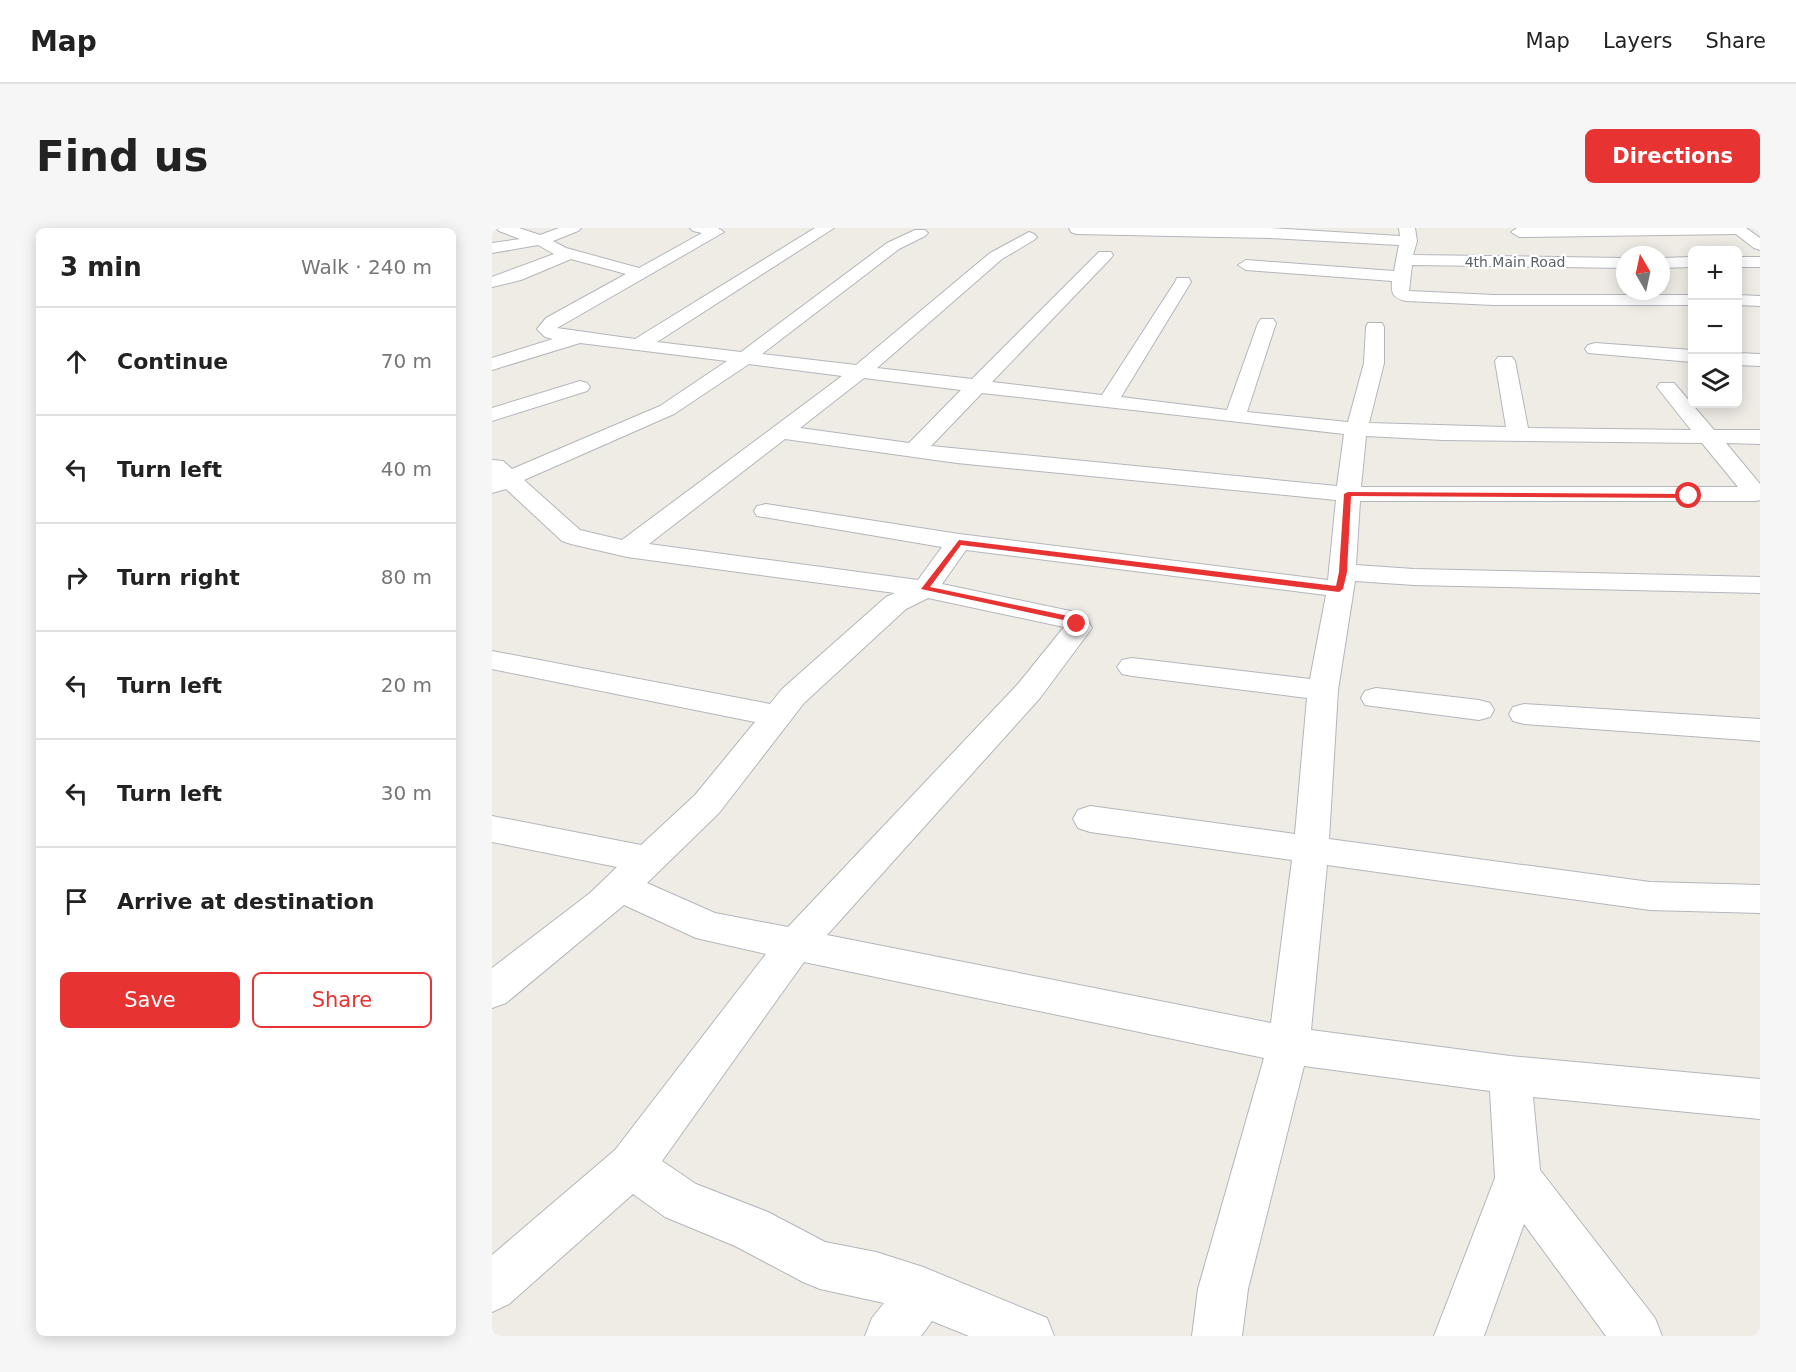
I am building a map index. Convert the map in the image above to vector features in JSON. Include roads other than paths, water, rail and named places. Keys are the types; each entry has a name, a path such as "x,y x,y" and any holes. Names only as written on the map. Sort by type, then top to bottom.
{"street":[{"path":"504,228 540,240 569,254 640,273"},
{"path":"492,248 540,240 573,228"},
{"path":"698,228 716,232 552,322 546,328 552,333 638,345 1235,417 1356,429 1760,437"},
{"path":"638,345 826,228"},
{"path":"1076,229 1408,235 1400,294 1406,296 1494,300 1688,300"},
{"path":"1519,232 1737,229 1760,245"},
{"path":"492,1287 631,1166 794,945 1029,690 1078,628 1075,621 1070,619 925,589 627,549 571,536 498,476 668,410 745,358 893,246 920,233"},
{"path":"627,549 861,371 996,256 1029,237"},
{"path":"492,282 515,276 569,254"},
{"path":"915,450 1089,268 1105,255"},
{"name":"4th Main Road","path":"1246,265 1402,268 1616,262"},
{"path":"1670,263 1688,262"},
{"path":"1742,262 1760,262"},
{"path":"1108,402 1183,282"},
{"path":"1742,300 1760,301"},
{"path":"1235,417 1267,323"},
{"path":"1216,1336 1223,1288 1289,1045 1311,848 1323,690 1341,581 1356,429 1366,400 1374,363 1375,327"},
{"path":"492,364 578,337"},
{"path":"1595,349 1688,356"},
{"path":"1742,359 1760,360"},
{"path":"1505,361 1518,434"},
{"path":"492,416 580,387"},
{"path":"1667,387 1758,496"},
{"path":"781,432 957,456 1348,494 1758,496"},
{"path":"766,511 959,542 1341,581 1437,578 1760,585"},
{"path":"492,992 603,903 707,804 793,696 896,603 925,589 959,542"},
{"path":"492,660 777,716"},
{"path":"1132,667 1323,690"},
{"path":"1376,698 1479,710"},
{"path":"1524,714 1760,730"},
{"path":"1090,819 1650,896 1760,899"},
{"path":"492,829 633,873 709,927 1289,1045 1510,1075 1760,1099"},
{"path":"1459,1336 1518,1178 1510,1075"},
{"path":"631,1166 681,1202 751,1229 820,1264 876,1276 923,1292 1029,1336"},
{"path":"1518,1178 1637,1336"},
{"path":"890,1336 923,1292"}]}
